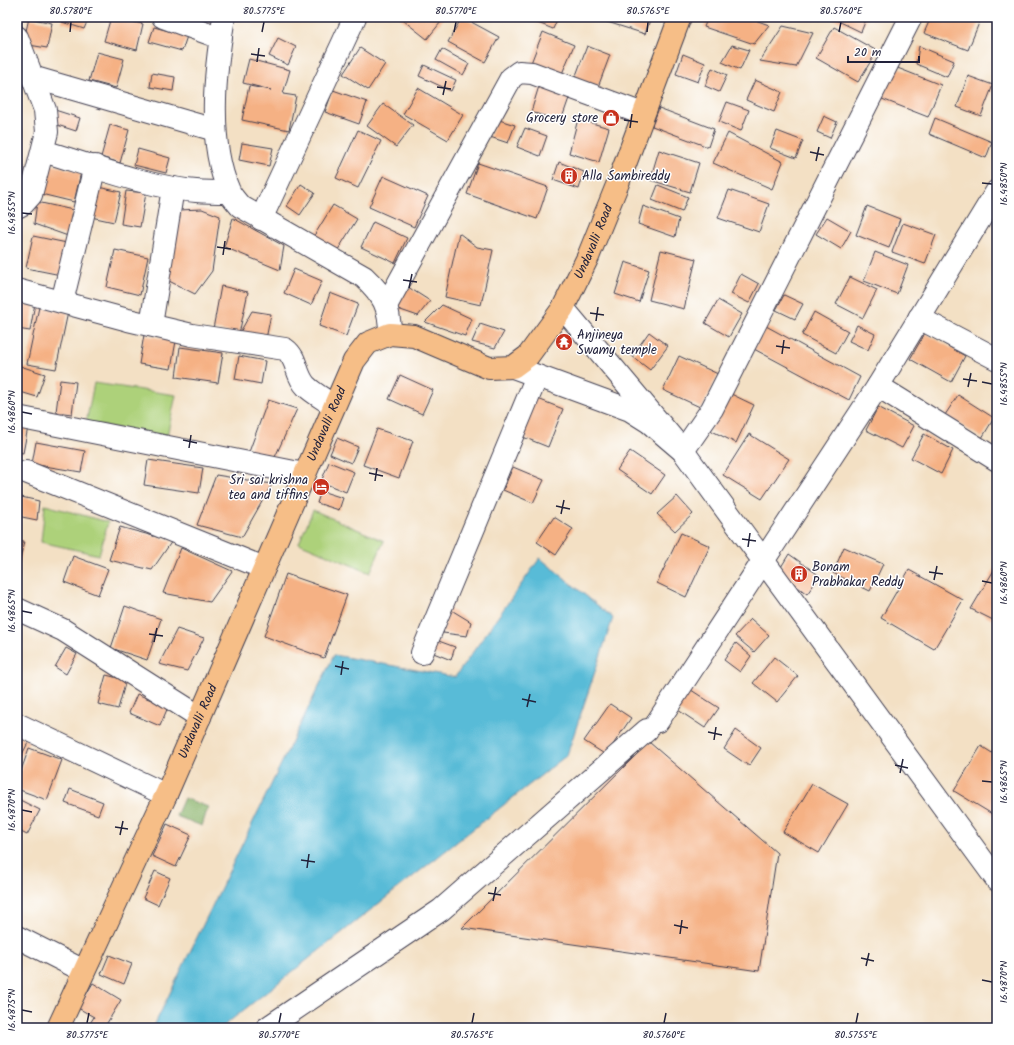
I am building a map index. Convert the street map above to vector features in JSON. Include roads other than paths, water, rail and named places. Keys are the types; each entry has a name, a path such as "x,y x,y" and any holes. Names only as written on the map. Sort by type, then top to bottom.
{"main road":[{"name":"Undavalli Road","path":"58,1028 166,795 354,361 368,344 390,334 414,336 489,368 513,367 528,356 562,308 600,227 680,17"}],"street":[{"path":"163,17 220,38"},
{"path":"224,17 220,38 214,106 215,130 222,169 229,192 240,206 364,277 377,290 387,304 390,318 390,334"},
{"path":"261,219 355,17"},
{"path":"682,452 712,409 911,17"},
{"path":"17,37 45,110 47,132 30,195 23,204 17,207"},
{"path":"387,304 511,78 519,72 532,73 643,114"},
{"path":"32,76 215,130"},
{"path":"43,151 173,188 195,191 229,192"},
{"path":"62,302 94,166"},
{"path":"151,325 173,188"},
{"path":"267,1028 440,910 652,725 878,386 997,191"},
{"path":"17,290 192,335 285,350 292,354 300,378 306,387 334,406"},
{"path":"562,308 682,452 997,880"},
{"path":"919,318 997,358"},
{"path":"513,367 630,410 649,422 682,452"},
{"path":"422,653 537,376"},
{"path":"878,386 997,460"},
{"path":"17,418 304,474"},
{"path":"26,472 264,568"},
{"path":"17,609 63,630 200,717"},
{"path":"17,724 166,795"},
{"path":"17,937 84,971"}],"water":[{"path":"540,558 613,618 567,755 221,1028 153,1028 334,655 455,677"}],"place":[{"name":"Grocery store","path":"611,118"},
{"name":"Alla Sambireddy","path":"569,176"},
{"name":"Anjineya Swamy temple","path":"564,342"},
{"name":"Sri sai krishna tea and tiffins","path":"321,487"},
{"name":"Bonam Prabhakar Reddy","path":"799,574"}]}
